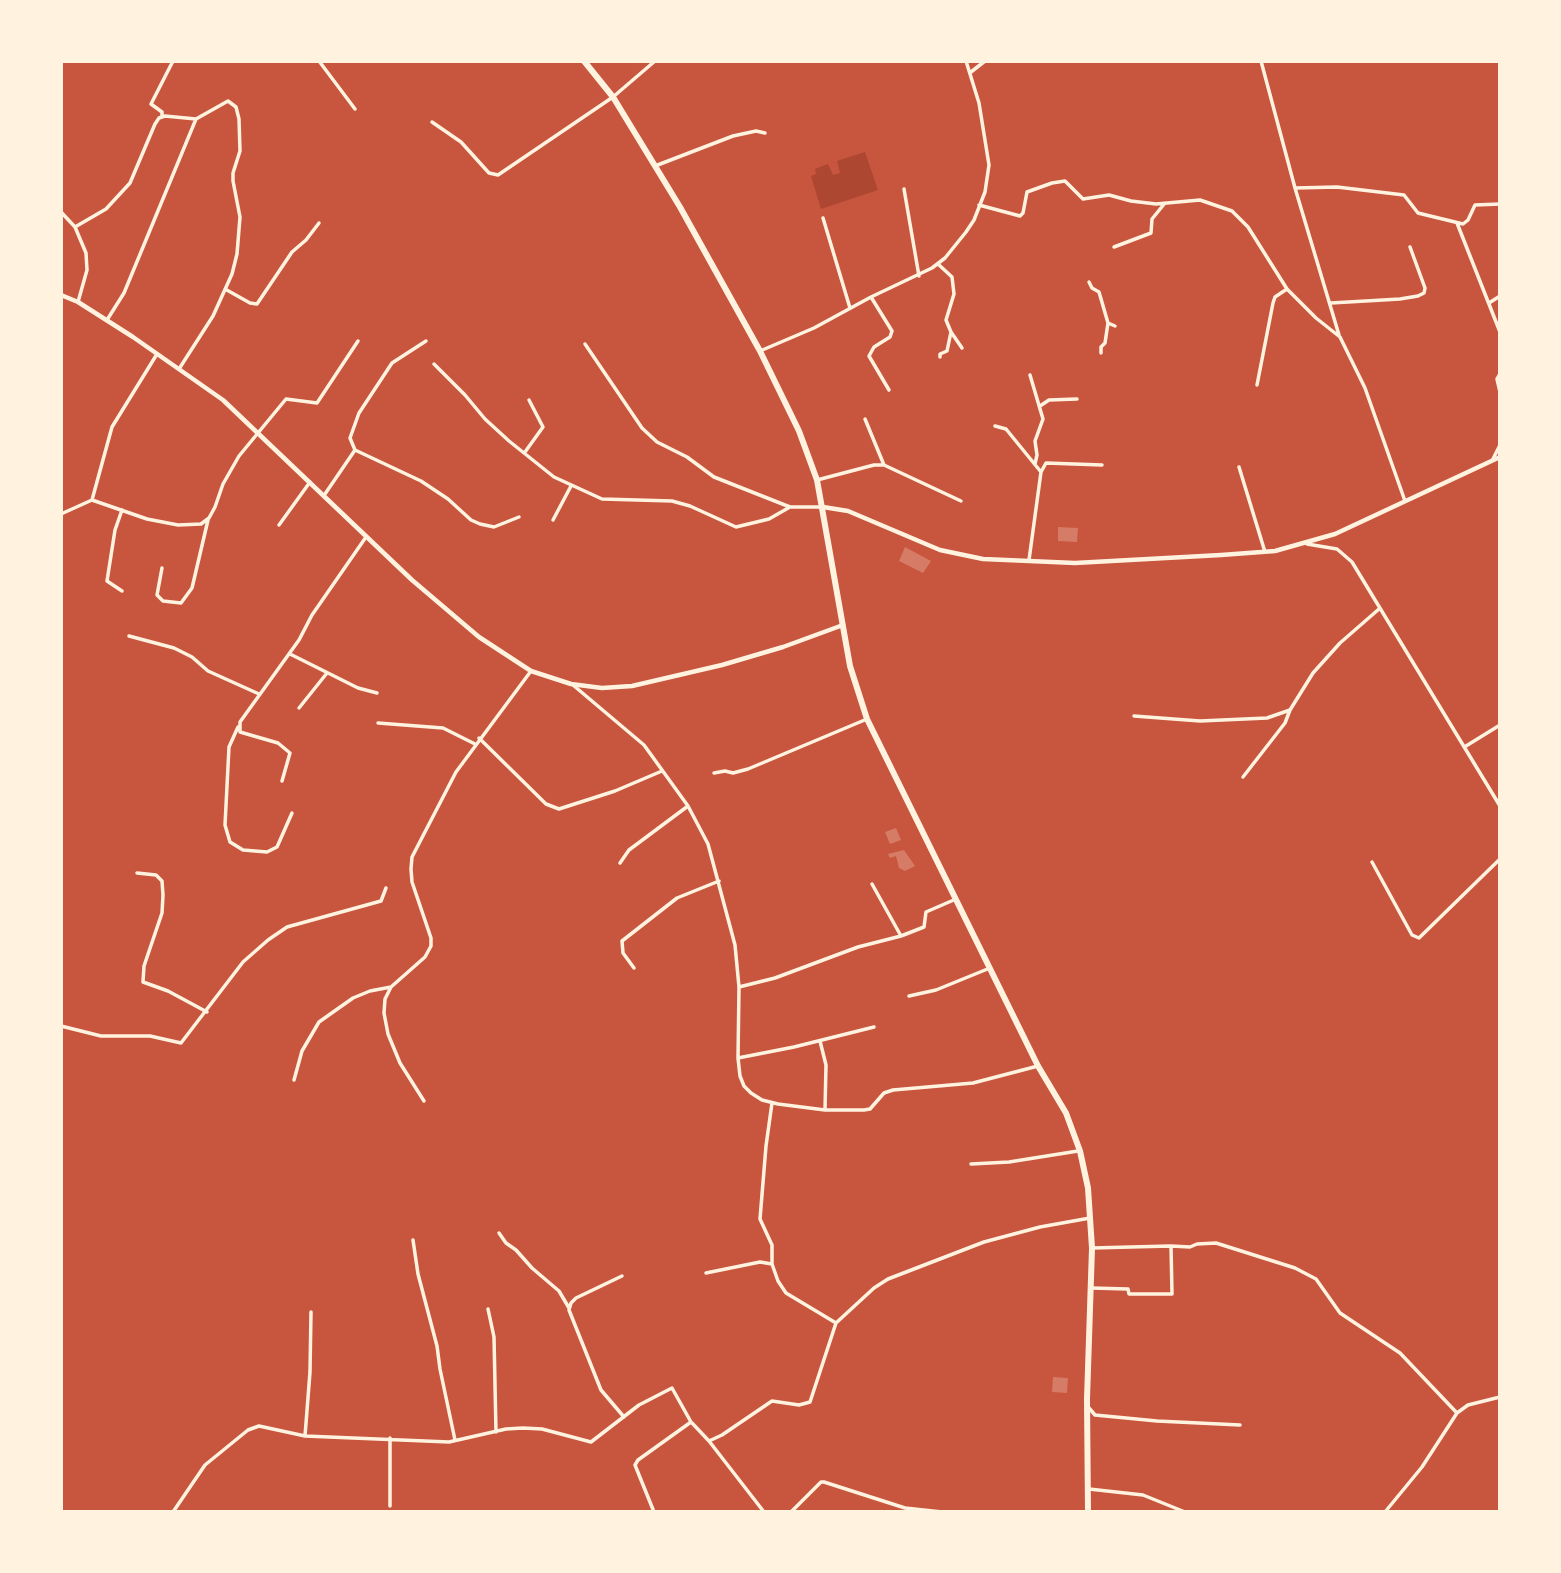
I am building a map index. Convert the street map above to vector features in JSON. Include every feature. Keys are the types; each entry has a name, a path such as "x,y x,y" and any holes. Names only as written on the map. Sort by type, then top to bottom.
{"main road":[{"path":"584,61 613,97 680,207 760,351 799,431 817,480 850,666 867,719 1038,1066 1066,1113 1080,1151 1088,1188 1092,1248 1087,1407 1088,1512"}],"street":[{"path":"162,117 162,112 151,104 173,61"},
{"path":"319,61 355,109"},
{"path":"432,122 461,142 489,173 498,175 613,97 655,61"},
{"path":"760,351 814,328 871,297 919,276 938,264 966,232 985,192 989,165 979,103 966,61"},
{"path":"971,72 985,61"},
{"path":"1261,61 1295,188 1340,337 1365,388 1406,503"},
{"path":"162,117 196,120 228,102 236,107 239,120 240,152 233,181 240,216 237,254 232,274 213,316 179,369"},
{"path":"75,227 106,209 130,183 155,124 162,117"},
{"path":"107,320 124,293 196,120"},
{"path":"655,166 733,135 756,131 765,133"},
{"path":"979,205 1020,216 1023,214 1027,192 1065,181 1083,199 1109,195 1131,201 1165,203 1200,200 1232,211 1248,227 1287,289 1340,337"},
{"path":"1295,188 1337,187 1404,195 1418,213 1457,222 1467,222 1475,205 1500,204"},
{"path":"904,189 919,276"},
{"path":"1114,247 1152,233 1152,219 1165,203"},
{"path":"61,212 75,227 83,242 88,262 78,302"},
{"path":"823,218 850,308"},
{"path":"1457,222 1500,332"},
{"path":"225,289 257,304 292,252 319,223"},
{"path":"1331,303 1400,299 1424,293 1425,288 1409,247"},
{"path":"938,264 952,277 954,294 946,320 950,332 962,348"},
{"path":"1089,282 1091,288 1099,292 1108,323 1101,353"},
{"path":"1258,385 1273,303 1275,298 1287,289"},
{"path":"61,295 107,320 223,400 325,494 366,537 479,637 531,671 571,684 602,688 632,687 759,654 818,636 843,625"},
{"path":"1489,303 1500,296"},
{"path":"871,297 892,331 890,337 874,346 869,356 889,390"},
{"path":"1108,323 1115,326"},
{"path":"940,357 940,354 947,351 950,332"},
{"path":"162,568 157,596 163,601 181,603 192,588 209,518 223,484 239,456 286,399 317,403 358,341"},
{"path":"426,341 392,363 359,413 350,438 355,450 421,481 480,524 494,527 519,517"},
{"path":"585,344 646,433 657,442 687,457 714,477 790,507 823,507 848,511 940,550 983,559 1075,563 1265,552 1307,544 1406,503 1500,457"},
{"path":"92,500 112,427 157,354"},
{"path":"434,364 466,395 494,428 554,477 602,499 672,501 690,506 736,527 769,519 790,507"},
{"path":"1500,374 1497,379 1500,392"},
{"path":"1030,375 1043,419 1035,441 1035,464"},
{"path":"1040,406 1049,400 1077,399"},
{"path":"525,452 543,427 529,400"},
{"path":"865,419 884,465"},
{"path":"995,426 1006,429 1041,472"},
{"path":"1492,461 1500,445"},
{"path":"325,494 355,450"},
{"path":"1029,562 1041,472 1046,463 1102,465"},
{"path":"817,480 865,467 884,465 961,501"},
{"path":"1239,467 1265,552"},
{"path":"279,525 310,482"},
{"path":"553,520 571,486"},
{"path":"61,514 92,500 147,519 178,525 193,526 209,518"},
{"path":"122,510 115,530 107,581 122,591"},
{"path":"292,813 276,847 267,852 243,850 230,842 225,825 229,747 239,725 259,694 289,654 312,615 366,537"},
{"path":"1307,544 1337,549 1346,555 1466,746 1500,806"},
{"path":"1243,777 1285,723 1290,709 1313,673 1340,643 1379,609"},
{"path":"129,636 174,648 208,671 259,694"},
{"path":"289,654 358,688 377,693"},
{"path":"424,1101 400,1063 388,1034 384,1013 385,999 391,987 425,957 431,946 431,938 412,882 412,857 456,772 531,671"},
{"path":"299,708 327,673"},
{"path":"571,684 644,745 688,806 708,844 735,945 739,988 738,1058 744,1086 762,1100 772,1103 825,1110 870,1109 884,1093 893,1090 973,1083 1038,1066"},
{"path":"1134,716 1199,721 1267,718 1290,709"},
{"path":"713,773 733,773 748,769 867,719"},
{"path":"378,723 443,729 475,744"},
{"path":"239,725 240,732 278,743 290,753 282,781"},
{"path":"1466,746 1500,725"},
{"path":"479,738 546,804 559,809 615,791 663,770"},
{"path":"620,863 629,850 688,806"},
{"path":"1372,862 1412,935 1419,938 1500,859"},
{"path":"137,873 156,875 162,881 163,895 162,913 144,966 143,982 168,991 207,1012"},
{"path":"634,968 623,953 622,941 677,898 719,881"},
{"path":"872,884 901,936"},
{"path":"61,1026 102,1036 150,1036 181,1044 243,962 268,940 287,928 382,901 386,888"},
{"path":"739,988 924,927 926,912 957,899"},
{"path":"909,996 936,990 990,968"},
{"path":"294,1080 302,1051 318,1022 353,998 391,987"},
{"path":"738,1058 874,1027"},
{"path":"820,1041 826,1065 825,1110"},
{"path":"772,1103 760,1219 772,1245 772,1264 786,1293 836,1323"},
{"path":"971,1164 1009,1162 1080,1151"},
{"path":"709,1441 772,1401 799,1405 810,1402 836,1323 874,1288 888,1279 984,1242 1040,1227 1090,1218"},
{"path":"499,1233 506,1243 559,1291 601,1390 624,1417"},
{"path":"413,1240 418,1273 438,1346 440,1369 455,1440"},
{"path":"1092,1248 1190,1247 1216,1243 1295,1268 1316,1279 1340,1313 1400,1353 1457,1413"},
{"path":"1091,1288 1128,1289 1129,1294 1172,1294 1171,1246"},
{"path":"706,1273 760,1262 772,1264"},
{"path":"569,1310 576,1298 622,1276"},
{"path":"488,1309 494,1337 496,1432"},
{"path":"305,1436 311,1312"},
{"path":"173,1512 205,1465 247,1430 259,1426 305,1436 407,1440 455,1440 523,1428 542,1429 591,1442 639,1405 672,1388 691,1422 764,1512"},
{"path":"1385,1512 1422,1467 1457,1413 1468,1405 1500,1397"},
{"path":"1087,1407 1095,1415 1157,1422 1240,1425"},
{"path":"654,1512 635,1468 636,1462 691,1422"},
{"path":"390,1438 390,1506"},
{"path":"791,1512 821,1482 905,1508 942,1512"},
{"path":"1087,1489 1143,1495 1185,1512"}],"shaded area":[{"path":"865,152 878,190 821,209 811,176 816,174 815,169 828,164 833,175 840,173 837,161"}],"building":[{"path":"1058,527 1078,528 1077,542 1058,541"},
{"path":"905,547 931,561 923,573 899,561"},
{"path":"896,828 901,840 890,844 885,832"},
{"path":"904,850 915,866 905,871 899,868 896,856 890,858 888,854"},
{"path":"1053,1377 1068,1378 1067,1393 1052,1392"}]}
